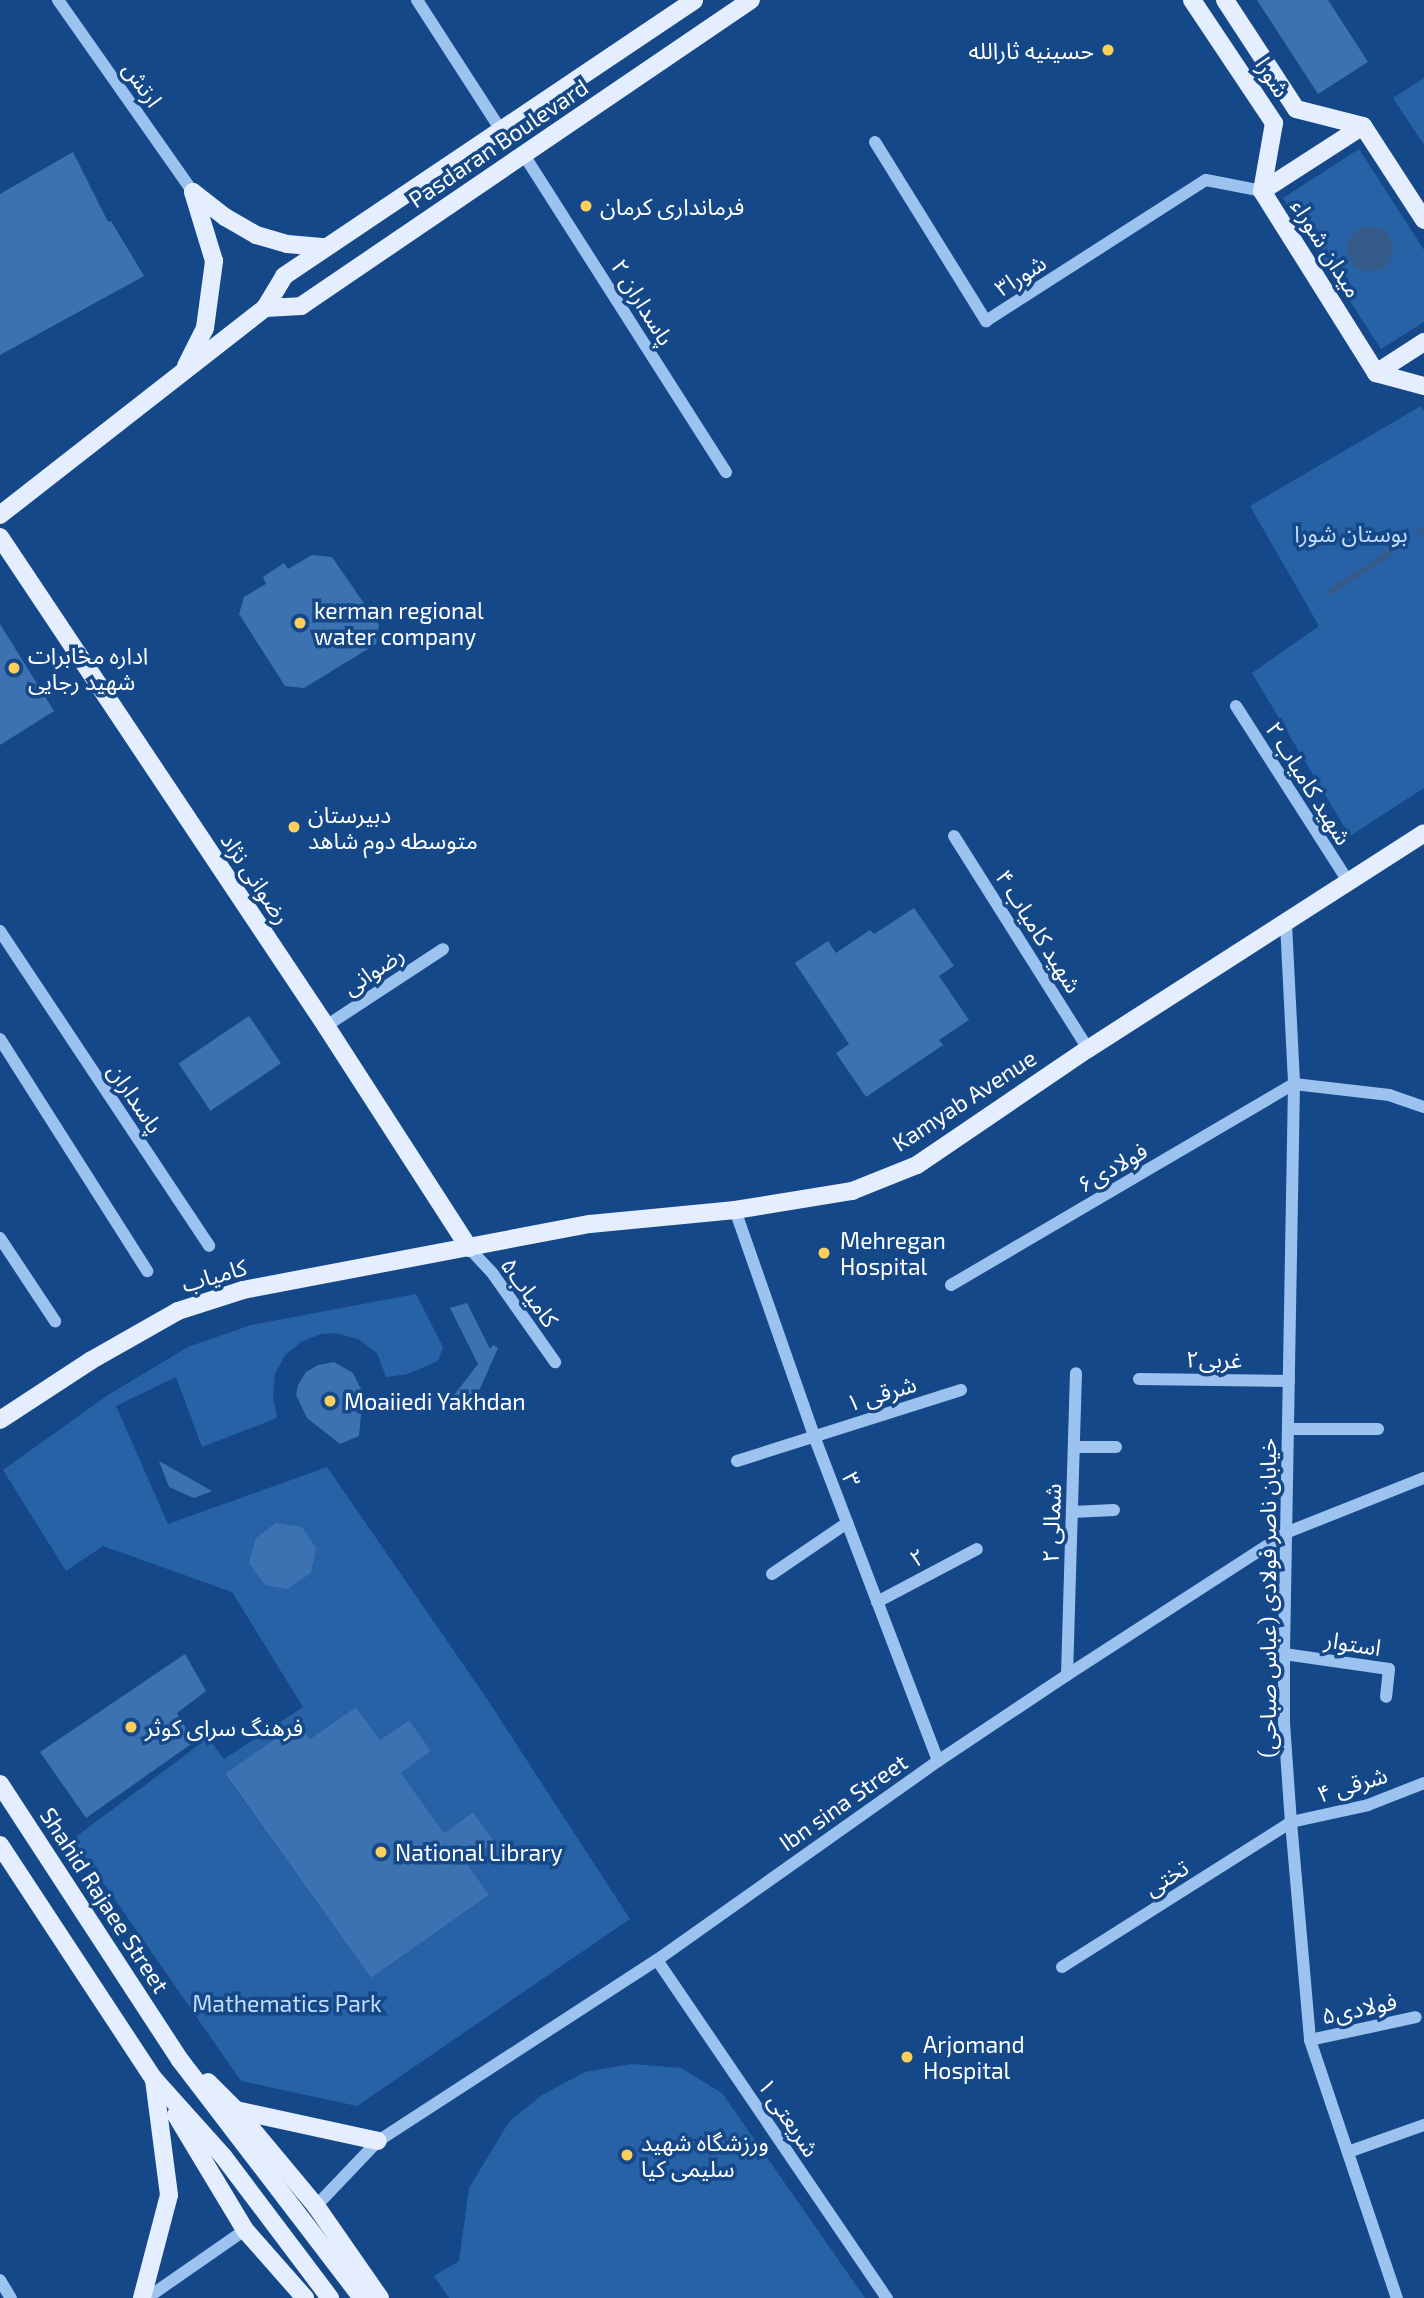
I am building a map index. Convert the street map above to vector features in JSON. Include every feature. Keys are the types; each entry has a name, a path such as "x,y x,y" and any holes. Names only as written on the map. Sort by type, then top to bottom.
{"main road":[{"name":"Pasdaran Boulevard","path":"0,515 265,308 284,276 694,0"},
{"name":"Pasdaran Boulevard","path":"265,308 301,306 751,0"},
{"name":"شورا","path":"1192,0 1274,123 1262,191"},
{"name":"شورا","path":"1226,0 1296,109 1363,126"},
{"path":"1363,126 1424,219"},
{"name":"میدان شوراء","path":"1363,126 1262,191 1376,373"},
{"path":"193,192 225,217 256,235 287,244 325,247"},
{"path":"184,370 205,328 214,261 193,192"},
{"path":"1376,373 1424,342"},
{"path":"1376,373 1424,386"},
{"name":"رضوانی نژاد","path":"0,537 326,1026 469,1248"},
{"name":"Kamyab Avenue","path":"469,1248 590,1224 735,1210 852,1191 917,1165 1087,1049 1286,924 1424,833"},
{"name":"کامیاب","path":"0,1420 90,1361 178,1311 243,1290 469,1248"},
{"name":"Shahid Rajaee Street","path":"0,1784 169,2044 362,2298"},
{"path":"0,1845 154,2079 245,2230 304,2298"},
{"path":"169,2044 236,2110 316,2206 380,2298"},
{"path":"154,2079 223,2156 330,2298"},
{"path":"144,2298 169,2195 154,2079"},
{"path":"236,2110 378,2141"}],"street":[{"name":"ارتش","path":"58,0 193,192"},
{"path":"417,0 500,129"},
{"name":"شورا۳","path":"875,142 986,321 1206,180 1262,191"},
{"name":"پاسداران ۲","path":"524,155 726,472"},
{"name":"شهید کامیاب ۲","path":"1236,706 1348,881"},
{"name":"شهید کامیاب ۴","path":"954,836 1087,1049"},
{"name":"خیابان ناصر فولادی (عباس صباحی)","path":"1286,924 1294,1084 1284,1654 1284,1723 1291,1822 1310,2040 1397,2298"},
{"name":"پاسداران","path":"0,930 209,1246"},
{"name":"رضوانی","path":"326,1026 443,949"},
{"path":"0,1039 148,1271"},
{"path":"1294,1084 1389,1095 1424,1107"},
{"name":"فولادی۶","path":"951,1285 1294,1084"},
{"name":"۳","path":"735,1210 814,1436 938,1761"},
{"path":"0,1238 55,1321"},
{"name":"کامیاب۵","path":"469,1248 493,1274 555,1362"},
{"name":"۲ شمالی","path":"1067,1675 1076,1373"},
{"name":"غربی۲","path":"1139,1379 1289,1381"},
{"name":"۱ شرقی","path":"737,1461 961,1390"},
{"path":"1289,1429 1378,1429"},
{"path":"1074,1447 1116,1447"},
{"name":"Ibn sina Street","path":"316,2206 378,2141 657,1960 938,1761 1067,1675 1288,1532 1424,1478"},
{"path":"1072,1512 1114,1510"},
{"path":"772,1574 847,1523"},
{"name":"۲","path":"877,1602 977,1549"},
{"name":"استوار","path":"1284,1654 1389,1669 1386,1697"},
{"name":"۴ شرقی","path":"1291,1822 1368,1805 1424,1783"},
{"name":"تختی","path":"1062,1967 1291,1822"},
{"name":"شریعتی ۱","path":"657,1960 887,2298"},
{"name":"فولادی۵","path":"1310,2040 1416,2017"},
{"path":"1348,2152 1424,2125"},
{"path":"144,2298 245,2230"},
{"path":"0,2280 11,2298"}],"green space":[{"path":"1424,78 1424,145 1393,98"},
{"path":"1359,149 1424,250 1424,322 1381,349 1283,198"},
{"name":"بوستان شورا","path":"1421,406 1424,411 1424,788 1350,836 1252,673 1319,626 1250,506"},
{"name":"Mathematics Park","path":"416,1294 443,1347 438,1361 408,1374 386,1377 377,1353 358,1339 335,1333 321,1334 301,1342 285,1355 275,1374 273,1396 277,1418 202,1447 176,1377 116,1406 168,1524 327,1467 485,1696 630,1919 357,2106 241,2081 73,1839 208,1738 224,1759 303,1707 232,1592 103,1546 66,1571 3,1470 108,1395 188,1347 251,1325","holes":["356,1707 380,1740 409,1720 431,1751 401,1773 444,1833 473,1812 495,1842 466,1862 489,1895 371,1978 225,1775 298,1723 310,1739"]},
{"name":"ورزشگاه شهید سلیمی کیا","path":"632,2064 681,2068 722,2093 865,2298 449,2298 434,2276 459,2261 469,2188 509,2122 542,2095 585,2072"}],"shaded area":[{"path":"1370,226 1386,233 1393,249 1386,265 1370,272 1354,265 1347,249 1354,233"}],"building":[{"path":"1257,0 1328,0 1368,62 1318,94"},
{"path":"73,152 108,222 111,221 144,276 0,355 0,194"},
{"path":"312,555 332,557 379,625 376,644 304,688 285,686 239,614 244,597 266,584 263,577 284,563 288,569"},
{"name":"اداره مخابرات شهید رجایی","path":"0,624 54,711 0,745"},
{"path":"914,908 954,966 939,976 969,1020 939,1040 943,1045 866,1097 836,1053 849,1044 795,963 828,941 836,953 870,930 874,934"},
{"path":"249,1016 281,1063 210,1111 179,1064"},
{"path":"467,1303 490,1349 493,1345 498,1348 479,1391 448,1403 478,1364 450,1308"},
{"path":"334,1362 353,1373 363,1393 359,1436 340,1444 307,1418 296,1395 298,1385 306,1372 318,1365"},
{"path":"159,1461 212,1491 194,1498 169,1487"},
{"path":"276,1523 302,1527 316,1548 311,1573 287,1589 265,1585 249,1563 256,1538"},
{"name":"فرهنگ سرای کوثر","path":"185,1654 206,1691 177,1713 194,1742 86,1818 40,1752"},
{"name":"National Library","path":"356,1707 380,1740 409,1720 431,1751 401,1773 444,1833 473,1812 495,1842 466,1862 489,1895 371,1978 225,1774 298,1723 310,1739"}],"waterway":[{"path":"1420,533 1424,531"},
{"path":"1329,592 1390,553"}],"place":[{"name":"حسینیه ثارالله","path":"1108,50"},
{"name":"فرمانداری کرمان","path":"586,206"},
{"name":"kerman regional water company","path":"300,623"},
{"name":"اداره مخابرات شهید رجایی","path":"14,668"},
{"name":"دبیرستان متوسطه دوم شاهد","path":"294,827"},
{"name":"Mehregan Hospital","path":"824,1253"},
{"name":"Moaiiedi Yakhdan","path":"330,1401"},
{"name":"فرهنگ سرای کوثر","path":"131,1727"},
{"name":"National Library","path":"381,1852"},
{"name":"Arjomand Hospital","path":"907,2057"},
{"name":"ورزشگاه شهید سلیمی کیا","path":"627,2155"}]}
